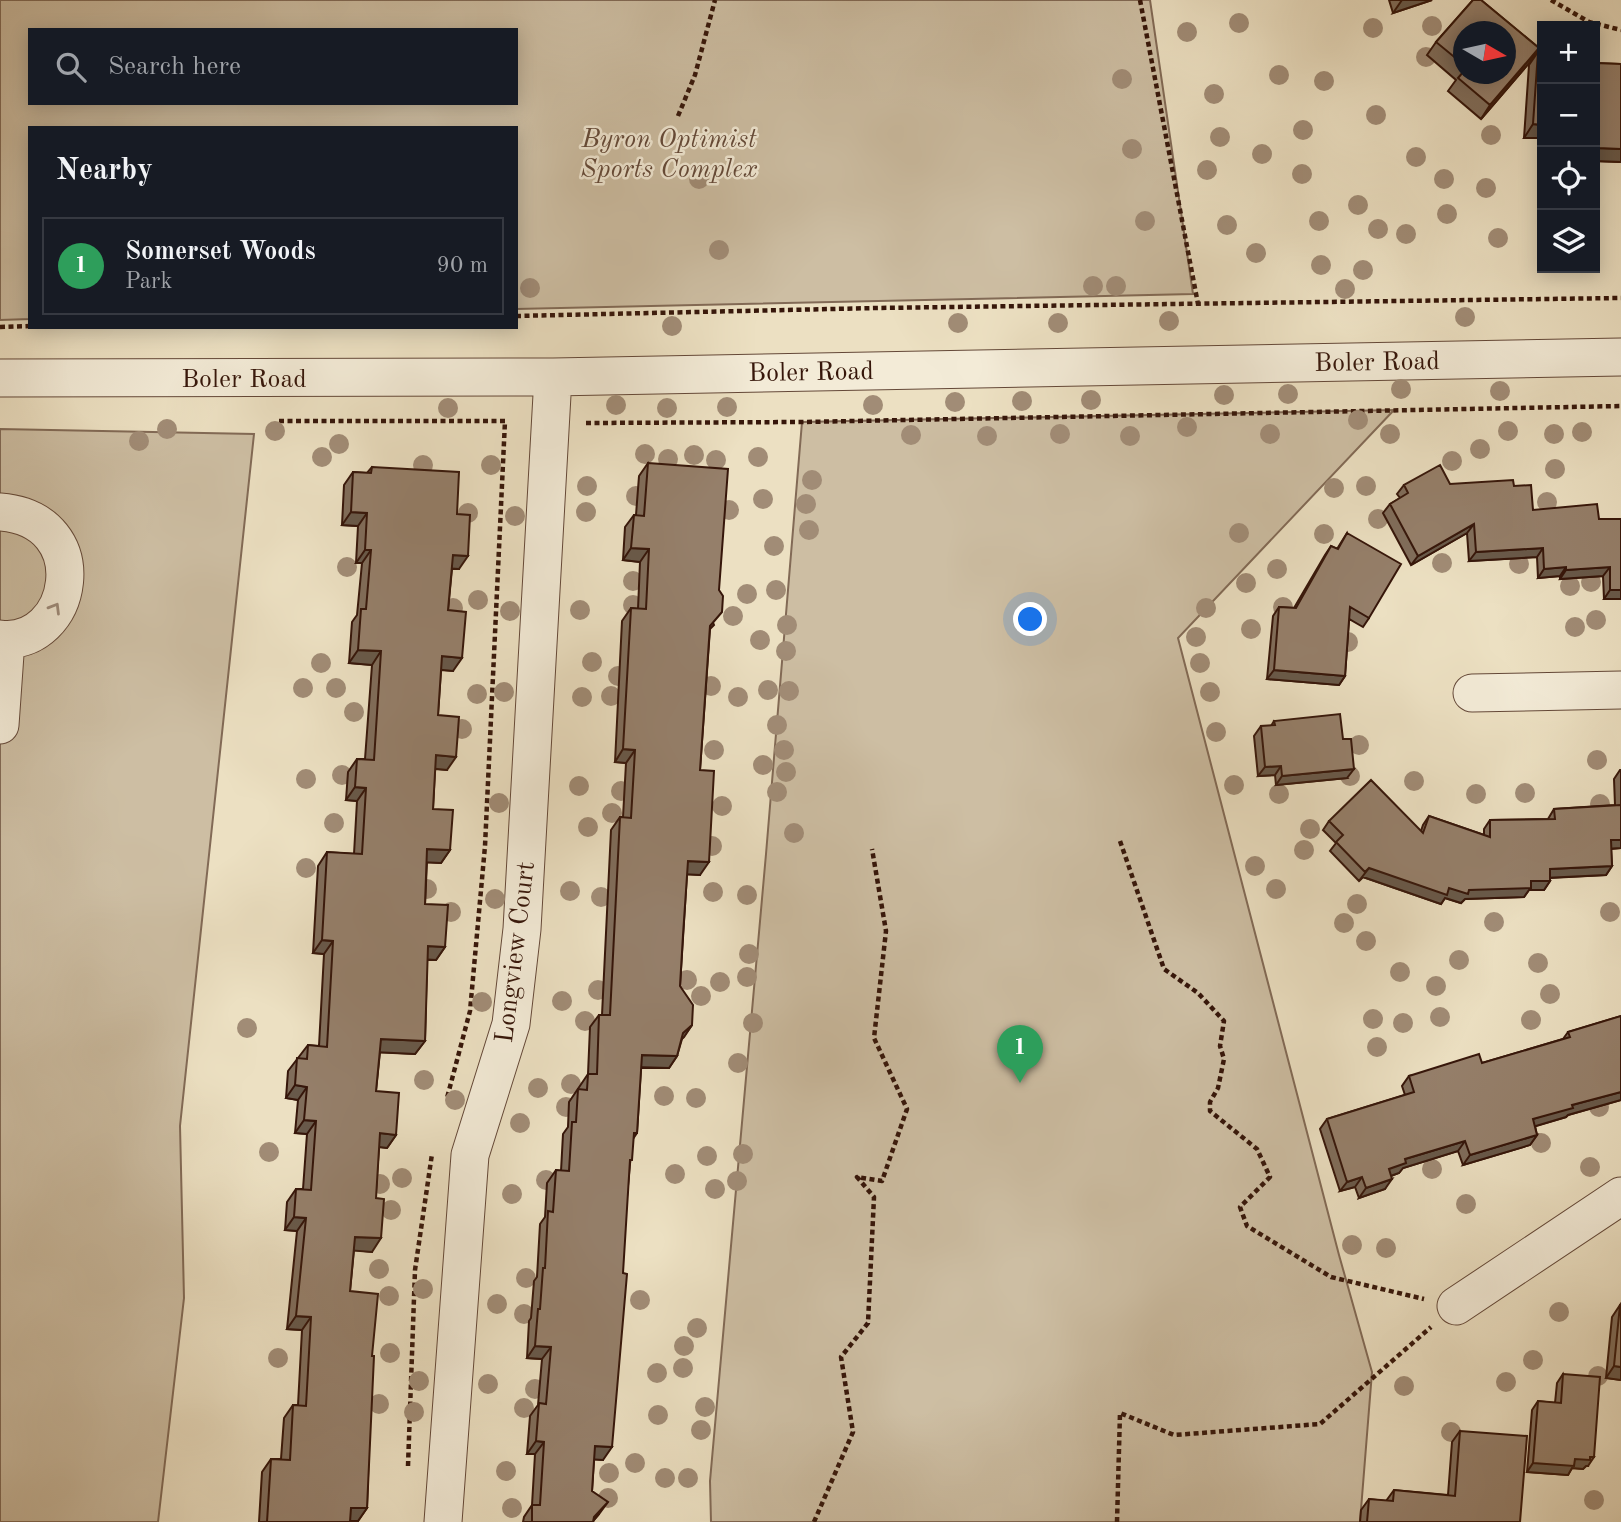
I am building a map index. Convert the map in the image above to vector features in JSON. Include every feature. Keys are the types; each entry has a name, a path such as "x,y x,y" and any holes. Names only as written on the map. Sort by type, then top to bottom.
{"street":[{"name":"Boler Road","path":"0,378 553,377 1621,356"},
{"name":"Longview Court","path":"443,1522 470,1155 510,1024 522,929 553,377"},
{"path":"0,512 17,514 36,521 51,535 61,552 66,571 64,592 56,610 43,626 26,636 3,640 0,725"},
{"path":"1472,692 1621,690"},
{"path":"1456,1306 1621,1196"}],"path":[{"path":"678,116 695,75 715,0"},
{"path":"1140,0 1198,304"},
{"path":"1551,0 1589,22 1621,30"},
{"path":"518,316 1621,298"},
{"path":"0,327 28,326"},
{"path":"578,424 1621,406"},
{"path":"279,421 505,422 485,846 470,1011 446,1100"},
{"path":"1120,841 1164,969 1198,993 1224,1021 1220,1046 1224,1059 1218,1088 1210,1101 1210,1111 1257,1149 1270,1177 1240,1207 1247,1226 1331,1277 1456,1306"},
{"path":"814,1522 853,1432 841,1357 868,1323 874,1197 857,1177 882,1181 907,1109 874,1038 886,931 872,849"},
{"path":"408,1466 415,1270 433,1151"},
{"path":"1117,1522 1120,1413 1174,1435 1320,1424 1456,1306"}],"green space":[{"name":"Byron Optimist Sports Complex","path":"0,0 1150,0 1193,294 518,309 518,126 28,126 28,319 0,320"},
{"path":"1394,410 1178,638 1372,1372 1360,1522 711,1522 710,1481 802,422"},
{"path":"0,429 254,434 180,1126 184,1298 158,1522 0,1522"}],"building":[{"path":"1473,0 1481,0 1506,21 1454,21"},
{"path":"1453,23 1453,56 1436,42"},
{"path":"1516,29 1537,46 1537,50 1516,75"},
{"path":"1600,63 1621,64 1621,149 1600,148"},
{"path":"1537,66 1537,124 1533,124"},
{"path":"1465,84 1508,84 1490,105"},
{"path":"648,463 728,469 719,590 723,596 722,612 710,626 700,770 714,771 709,862 688,861 683,935 680,986 693,1005 692,1025 683,1033 677,1056 642,1055 637,1133 634,1133 630,1160 623,1273 627,1274 612,1447 595,1446 592,1491 608,1502 594,1517 593,1522 532,1522 532,1505 540,1505 544,1442 536,1441 539,1403 546,1404 551,1347 535,1346 545,1268 548,1211 553,1212 556,1170 569,1171 572,1122 576,1122 578,1089 587,1090 588,1074 597,1074 599,1015 610,1015 620,817 631,818 635,750 623,749 631,608 646,609 649,549 631,548 634,515 644,516"},
{"path":"1440,465 1450,484 1513,480 1514,486 1531,485 1533,510 1597,504 1599,519 1621,519 1621,590 1610,590 1610,567 1544,569 1543,548 1476,552 1474,524 1418,556 1390,504 1408,493 1404,485"},
{"path":"372,467 459,472 457,514 470,515 468,556 453,555 448,610 466,612 462,658 442,656 438,715 459,717 456,757 436,755 433,809 453,810 450,850 427,849 425,904 448,905 445,947 428,946 425,1041 381,1039 376,1091 399,1093 396,1135 380,1133 376,1198 384,1199 381,1238 355,1237 350,1291 378,1294 372,1356 367,1508 351,1508 350,1522 267,1522 271,1459 290,1460 293,1405 306,1406 311,1317 296,1316 306,1218 294,1217 296,1189 311,1190 316,1121 304,1120 307,1087 295,1085 297,1058 307,1059 308,1045 327,1047 333,941 322,940 327,852 362,854 366,788 355,787 357,759 374,760 381,651 358,650 361,609 366,609 371,550 365,550 367,513 351,512 353,472 371,473"},
{"path":"1347,533 1401,564 1369,618 1350,607 1345,676 1274,670 1279,607 1296,608 1331,546 1338,549"},
{"path":"1340,714 1343,739 1351,739 1354,769 1282,776 1281,766 1265,767 1261,726 1275,725 1274,721"},
{"path":"1371,780 1423,833 1429,816 1490,837 1490,820 1555,819 1554,809 1621,805 1621,840 1611,840 1612,866 1550,869 1550,881 1531,881 1531,888 1469,890 1468,894 1449,888 1447,895 1369,868 1365,872 1336,842 1343,835 1329,821"},
{"path":"1621,1016 1621,1092 1533,1119 1537,1135 1470,1155 1465,1141 1405,1159 1406,1163 1389,1169 1392,1179 1366,1188 1362,1177 1347,1182 1327,1119 1414,1092 1409,1076 1479,1054 1482,1063 1570,1037 1568,1032"},
{"path":"1621,1305 1621,1367 1614,1366"},
{"path":"1563,1374 1600,1377 1594,1457 1590,1457 1590,1460 1575,1459 1574,1466 1533,1463 1538,1401 1561,1403"},
{"path":"1460,1431 1527,1436 1520,1522 1367,1522 1369,1499 1393,1501 1394,1490 1455,1496"}],"place":[{"name":"Somerset Woods","path":"1020,1083"}]}
